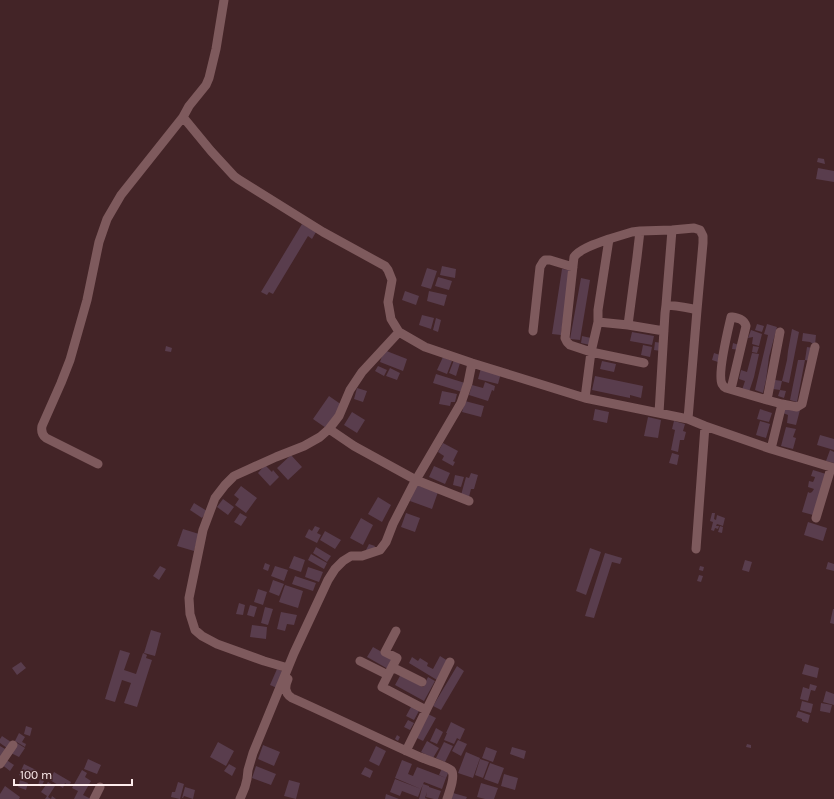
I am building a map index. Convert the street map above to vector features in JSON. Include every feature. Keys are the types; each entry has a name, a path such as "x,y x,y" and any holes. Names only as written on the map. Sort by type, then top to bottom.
{"street":[{"path":"98,464 46,438 41,430 42,426 70,360 87,300 99,242 107,219 121,195 183,117 189,106 206,85 216,49 224,0"},
{"path":"183,117 211,151 238,179 322,232 385,266 392,280 388,302 391,319 399,332 425,347 465,360 472,364 585,398 688,419 771,449 833,468 816,518"},
{"path":"644,363 592,352 570,345 567,342 565,338 574,257 577,253 609,239 632,232 694,228 700,230 703,236 703,243 688,419"},
{"path":"659,413 664,313 666,305 672,230"},
{"path":"628,325 640,231"},
{"path":"585,398 598,322 598,310 609,239"},
{"path":"533,331 540,268 542,262 545,260 550,260 572,267"},
{"path":"666,305 697,310"},
{"path":"731,389 746,326 740,318 731,317 720,373 722,385 726,388 797,407 802,404 815,347"},
{"path":"598,322 664,331"},
{"path":"288,668 216,644 195,630 190,614 189,598 203,530 215,498 234,476 304,446 320,437 329,429 339,416 350,390 362,372 399,332"},
{"path":"767,400 780,332"},
{"path":"240,799 246,783 253,753 288,668 328,580 335,569 343,561 351,556 362,556 380,550 386,542 393,524 416,480 461,403 468,383 472,364"},
{"path":"771,449 782,404"},
{"path":"696,549 705,426"},
{"path":"329,429 354,446 416,480 469,502"},
{"path":"396,631 385,652 397,658 382,687 426,710"},
{"path":"360,661 422,682"},
{"path":"406,750 450,662"},
{"path":"288,668 289,674 286,687 288,695 436,764 449,768 452,771 453,776 447,799"},
{"path":"0,764 13,745"},
{"path":"94,799 100,787"}],"building":[{"path":"818,158 824,159 825,164 817,162"},
{"path":"818,168 834,171 834,182 816,179"},
{"path":"302,224 316,232 312,239 308,236 273,294 269,292 267,295 261,292"},
{"path":"442,266 456,269 455,278 440,275"},
{"path":"427,268 437,271 431,289 421,286"},
{"path":"562,269 570,270 561,335 552,334"},
{"path":"438,277 452,281 449,290 435,286"},
{"path":"581,278 590,280 580,340 570,339"},
{"path":"405,291 419,296 416,305 402,300"},
{"path":"429,291 447,295 444,306 427,301"},
{"path":"422,315 434,318 431,329 419,325"},
{"path":"436,318 441,320 438,332 433,330"},
{"path":"757,324 764,326 762,332 755,330"},
{"path":"767,324 777,327 769,357 763,393 755,390 768,335 764,334"},
{"path":"792,329 799,332 789,383 782,381"},
{"path":"751,330 762,334 759,346 752,344 753,337 748,338"},
{"path":"632,332 654,336 652,345 630,341"},
{"path":"803,333 816,335 815,345 810,342 802,341"},
{"path":"582,336 591,338 590,345 581,343"},
{"path":"655,342 662,343 661,351 654,350"},
{"path":"733,343 739,345 740,350 732,349"},
{"path":"643,345 652,347 650,357 641,355"},
{"path":"166,346 172,348 171,352 165,351"},
{"path":"753,346 759,347 757,353 752,352"},
{"path":"807,347 813,348 811,361 805,360"},
{"path":"384,350 407,359 403,371 380,362"},
{"path":"714,353 720,355 718,362 712,360"},
{"path":"752,353 759,354 749,392 742,390 745,381 739,379 741,370 747,372"},
{"path":"443,357 452,361 447,374 437,370"},
{"path":"454,360 460,363 456,376 449,373"},
{"path":"798,360 805,360 797,402 790,400"},
{"path":"602,361 616,364 614,372 600,369"},
{"path":"378,366 387,370 384,376 375,371"},
{"path":"390,368 400,373 397,380 386,376"},
{"path":"481,368 501,373 498,384 478,379"},
{"path":"436,374 465,383 462,392 433,383"},
{"path":"595,376 643,386 641,398 630,395 630,398 592,390"},
{"path":"775,380 782,381 780,390 773,389"},
{"path":"485,382 495,386 494,391 492,390 488,401 469,395 472,385 483,388"},
{"path":"357,388 367,391 363,402 354,399"},
{"path":"780,390 786,391 784,398 778,396"},
{"path":"442,391 457,394 455,402 451,402 450,406 439,404"},
{"path":"329,396 342,405 326,428 313,419"},
{"path":"465,401 484,406 481,417 462,412"},
{"path":"784,407 800,410 796,425 787,423 788,415 783,413"},
{"path":"595,409 609,412 607,423 593,420"},
{"path":"760,409 772,413 769,422 757,419"},
{"path":"352,412 365,420 357,433 344,425"},
{"path":"648,417 661,420 658,438 644,436"},
{"path":"674,421 685,424 683,431 686,432 684,440 680,440 678,452 671,450 675,430 672,429"},
{"path":"760,421 770,424 766,438 756,435"},
{"path":"786,427 796,429 793,437 796,438 793,449 781,446"},
{"path":"820,435 834,439 834,450 817,445"},
{"path":"443,443 458,451 453,461 455,462 453,466 442,460 444,456 438,452"},
{"path":"830,450 834,452 834,463 826,461"},
{"path":"672,453 679,455 677,465 669,463"},
{"path":"291,455 302,467 288,480 277,468"},
{"path":"265,465 272,472 273,470 279,477 270,486 258,473"},
{"path":"434,466 450,473 445,484 429,477"},
{"path":"813,470 826,474 813,515 802,512 808,492 812,492 814,489 808,487 809,481 813,482 815,477 811,476"},
{"path":"471,473 478,475 474,489 471,489 469,497 461,495 466,477 469,478"},
{"path":"455,475 464,477 461,487 453,485"},
{"path":"416,485 438,492 432,509 410,501"},
{"path":"241,486 257,498 246,513 235,505 239,499 234,495"},
{"path":"378,497 391,505 382,522 368,514"},
{"path":"223,499 234,507 228,515 217,507"},
{"path":"194,503 207,511 202,518 190,510"},
{"path":"240,513 247,517 241,526 234,522"},
{"path":"406,513 420,518 415,532 401,527"},
{"path":"712,513 715,513 714,519 716,520 717,515 725,518 723,526 717,524 716,526 719,526 718,529 715,528 714,531 711,530 713,522 710,521"},
{"path":"361,518 373,525 363,545 350,538"},
{"path":"808,522 827,528 823,541 804,535"},
{"path":"315,526 320,528 317,533 321,535 317,543 305,537 309,529 312,531"},
{"path":"720,526 723,527 722,533 718,532"},
{"path":"183,529 199,534 194,551 177,546"},
{"path":"325,531 341,540 335,549 320,540"},
{"path":"369,544 375,546 372,553 366,550"},
{"path":"316,547 331,556 327,562 313,553"},
{"path":"590,548 601,552 586,595 576,591"},
{"path":"605,553 622,558 620,564 612,562 594,618 585,616"},
{"path":"311,554 327,563 324,569 308,560"},
{"path":"294,556 305,560 301,572 289,568"},
{"path":"745,560 752,562 749,572 742,570"},
{"path":"828,562 834,564 834,571 826,569"},
{"path":"265,563 270,565 268,571 263,569"},
{"path":"160,566 166,569 159,580 153,576"},
{"path":"275,566 288,570 284,581 271,576"},
{"path":"700,566 704,567 703,571 699,570"},
{"path":"308,567 323,572 319,582 305,577"},
{"path":"699,575 703,576 701,582 697,581"},
{"path":"295,576 316,583 313,591 292,584"},
{"path":"273,580 284,584 279,596 269,592"},
{"path":"285,585 303,591 298,608 279,602"},
{"path":"258,589 267,592 263,605 254,602"},
{"path":"239,603 245,605 243,615 236,614"},
{"path":"250,605 257,607 254,617 247,615"},
{"path":"265,607 273,609 268,625 261,623"},
{"path":"834,609 834,624 830,623"},
{"path":"281,612 297,615 294,625 287,624 285,631 277,629"},
{"path":"252,625 267,627 266,639 250,637"},
{"path":"151,630 161,633 155,656 144,653"},
{"path":"373,647 394,659 388,669 367,657"},
{"path":"120,650 130,653 124,670 136,674 143,653 147,655 146,658 152,660 137,707 124,703 131,683 122,680 115,702 105,699"},
{"path":"440,656 448,661 437,680 409,663 412,657 418,661 420,658 428,663 427,666 433,669"},
{"path":"21,662 26,668 17,675 12,668"},
{"path":"805,664 819,668 817,678 802,674"},
{"path":"457,666 464,671 441,710 433,706"},
{"path":"277,669 284,672 277,688 270,685"},
{"path":"401,674 423,687 428,677 435,681 424,701 395,685"},
{"path":"810,684 817,686 815,691 811,690 808,701 800,699 803,687 809,689"},
{"path":"826,691 834,694 834,705 823,702"},
{"path":"802,701 813,704 811,713 800,710"},
{"path":"821,703 832,705 830,713 820,711"},
{"path":"412,705 420,709 414,720 406,716"},
{"path":"798,711 810,715 808,723 796,717"},
{"path":"428,714 436,718 423,741 415,737"},
{"path":"408,720 414,723 410,730 404,727"},
{"path":"451,722 465,729 460,740 457,738 454,744 444,740"},
{"path":"26,726 32,728 30,736 24,734"},
{"path":"436,728 443,732 437,744 430,741"},
{"path":"19,733 25,737 22,742 26,744 25,747 15,741"},
{"path":"397,735 400,737 398,741 395,739"},
{"path":"2,736 11,742 7,748 0,743"},
{"path":"458,740 467,744 461,756 452,751"},
{"path":"427,741 439,748 433,758 421,752"},
{"path":"218,742 234,751 226,766 210,757"},
{"path":"444,742 453,746 445,762 436,758"},
{"path":"17,743 25,748 19,757 11,753"},
{"path":"747,744 751,745 751,748 746,747"},
{"path":"263,745 280,752 274,766 258,759"},
{"path":"0,746 7,750 0,761"},
{"path":"376,746 386,751 379,766 369,761"},
{"path":"486,747 497,751 493,762 482,758"},
{"path":"512,747 526,751 524,759 510,754"},
{"path":"466,752 480,758 473,778 458,773"},
{"path":"5,759 14,765 10,771 1,764"},
{"path":"88,759 101,765 97,774 84,769"},
{"path":"480,759 489,762 483,778 475,775"},
{"path":"402,760 412,764 408,774 413,776 417,767 446,778 442,789 424,782 421,789 395,778"},
{"path":"490,763 504,768 498,784 484,779"},
{"path":"24,764 36,770 31,780 19,775"},
{"path":"229,764 236,768 232,776 224,771"},
{"path":"256,766 276,774 271,785 252,778"},
{"path":"365,767 373,771 370,778 361,774"},
{"path":"442,768 449,771 446,778 439,775"},
{"path":"82,770 87,773 85,777 91,781 83,795 91,799 74,799 78,791 72,788"},
{"path":"54,772 71,782 69,786 65,783 63,788 50,780"},
{"path":"504,774 518,778 515,790 501,786"},
{"path":"40,779 44,781 41,787 38,785"},
{"path":"395,779 421,789 418,797 402,791 400,796 390,792"},
{"path":"20,780 28,783 26,790 18,787"},
{"path":"289,780 300,783 296,799 284,796"},
{"path":"48,782 55,786 48,797 51,799 45,799 47,796 41,792"},
{"path":"178,782 184,784 180,799 171,797 172,792 175,792"},
{"path":"481,783 498,788 494,799 477,797"},
{"path":"423,784 441,791 438,799 426,797 427,792 425,798 428,799 419,799"},
{"path":"5,786 20,797 19,799 0,799 0,794"},
{"path":"185,787 195,790 193,799 184,796 182,798"},
{"path":"453,793 467,797 466,799 451,799"},
{"path":"386,794 399,799 385,799"}]}
